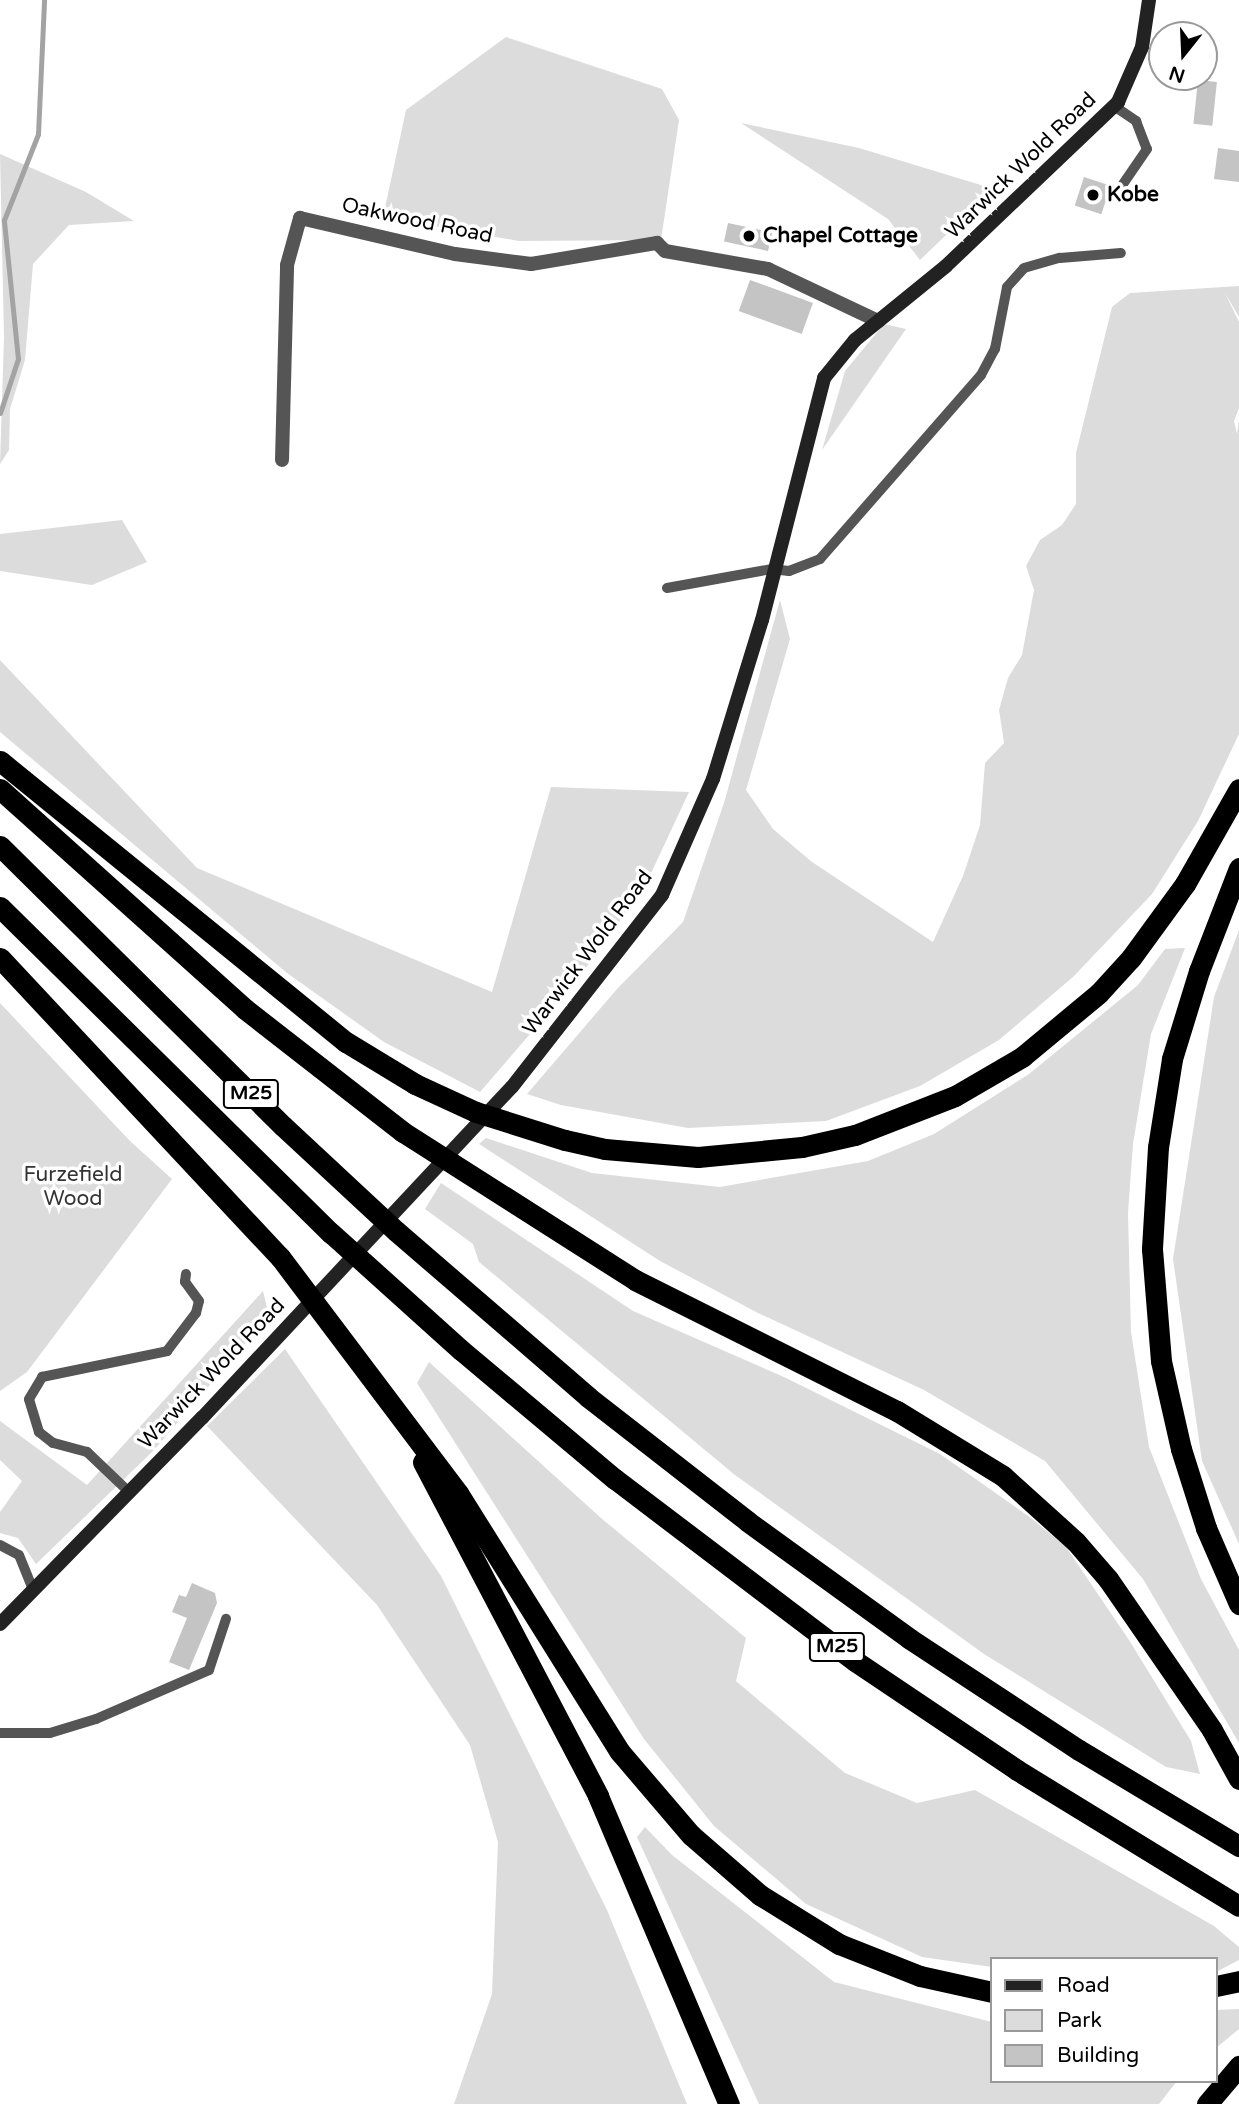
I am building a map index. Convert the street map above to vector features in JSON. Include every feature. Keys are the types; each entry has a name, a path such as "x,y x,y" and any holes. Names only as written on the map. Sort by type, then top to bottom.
{"highway":[{"path":"0,761 336,1035 405,1078 476,1112 565,1140 638,1153 698,1157 802,1147 855,1135 955,1096 1021,1057 1099,993 1131,958 1185,884 1239,789"},
{"path":"0,789 246,1009 403,1132 624,1273 897,1411 1003,1476 1076,1542 1108,1579 1212,1730 1239,1779"},
{"name":"M25","path":"0,846 386,1223 637,1436 920,1646 1079,1750 1239,1846"},
{"path":"1239,868 1199,971 1172,1059 1158,1147 1152,1249 1161,1362 1181,1449 1206,1528 1239,1604"},
{"name":"M25","path":"0,907 331,1233 472,1360 615,1479 855,1661 1017,1770 1239,1906"},
{"path":"0,958 280,1258 458,1493 620,1752 691,1835 760,1895 839,1944 920,1976 990,1992"},
{"path":"404,1423 443,1506 598,1796 729,2104"},
{"path":"1218,1986 1239,1981"},
{"path":"1207,2104 1239,2066"}],"street":[{"name":"Warwick Wold Road","path":"0,1624 288,1325 512,1087 662,895 713,779 762,620 772,569 824,378 878,321 946,267 1114,106 1142,47 1149,0"},
{"name":"Oakwood Road","path":"282,460 287,265 300,218 455,254 531,264 657,243 665,251 768,269 878,321"}],"lane":[{"path":"1114,106 1136,121 1147,149 1121,187"},
{"path":"667,588 772,569 789,571 820,559 981,375 995,349 1007,287 1024,268 1060,258 1121,253"},
{"path":"128,1491 87,1452 53,1443 39,1432 29,1399 42,1377 167,1351 196,1313 199,1301 185,1282 186,1274"},
{"path":"0,1545 19,1555 33,1590"},
{"path":"0,1732 50,1733 96,1719 209,1670 226,1619"}],"green space":[{"path":"506,37 662,89 679,120 661,240 519,241 383,217 406,110"},
{"path":"741,123 859,148 994,189 920,260 888,219"},
{"path":"0,154 86,192 134,221 69,225 33,264 25,360 10,409 9,450 0,464 4,337"},
{"path":"1239,286 1239,317 1225,293 1239,322 1239,408 1234,421 1237,434 1239,420 1239,734 1198,821 1152,894 1073,977 999,1040 920,1086 826,1121 688,1128 561,1105 527,1094 617,989 683,922 724,803 780,600 790,639 746,790 773,829 812,862 933,942 963,876 980,825 985,763 1004,743 999,710 1008,678 1022,655 1034,590 1026,566 1040,540 1062,525 1076,504 1076,453 1112,307 1130,293"},
{"path":"884,324 906,329 822,450 845,371"},
{"path":"122,520 147,562 92,585 0,571 0,534"},
{"path":"0,660 197,868 492,992 551,787 689,792 645,886 580,976 480,1092 384,1042 287,973 0,732"},
{"path":"1239,930 1239,1544 1202,1461 1173,1259 1214,997"},
{"path":"1185,948 1151,1034 1133,1144 1128,1213 1131,1332 1149,1447 1201,1579 1239,1650 1239,1743 1143,1579 1045,1461 924,1390 758,1313 660,1261 479,1144 486,1138 592,1173 720,1187 868,1161 934,1134 1029,1074 1138,985 1165,949"},
{"name":"Furzefield Wood","path":"0,1003 130,1141 172,1179 27,1372 0,1391"},
{"path":"441,1183 633,1311 784,1377 940,1454 1031,1518 1066,1547 1129,1640 1191,1741 1200,1774 1166,1767 984,1654 735,1475 479,1262 473,1244 425,1209"},
{"path":"263,1291 269,1316 153,1451 36,1564 18,1538 0,1533 0,1512 22,1481 0,1460 0,1421 87,1485"},
{"path":"285,1349 441,1576 607,1910 687,2104 454,2104 492,1994 498,1842 470,1745 377,1605 207,1426"},
{"path":"429,1362 601,1518 746,1638 736,1681 845,1773 917,1803 975,1790 1214,1926 1239,1947 1239,1960 1218,1971 1218,1957 990,1957 990,1967 922,1957 806,1904 714,1826 644,1739 417,1383"},
{"path":"645,1827 672,1855 834,1982 990,2021 990,2083 1175,2083 1159,2104 759,2104 637,1837"},
{"path":"1239,2009 1239,2029 1218,2046 1218,2010"}],"building":[{"path":"1197,91 1216,91 1212,126 1193,124"},
{"path":"1218,148 1239,151 1239,182 1214,179"},
{"name":"Kobe","path":"1084,177 1111,186 1101,214 1075,206"},
{"name":"Chapel Cottage","path":"728,223 772,232 768,251 724,242"},
{"path":"750,280 813,303 802,334 739,311"},
{"path":"192,1583 215,1593 217,1603 189,1670 169,1662 187,1618 172,1612 179,1595 186,1597"}],"waterway":[{"path":"0,413 18,359 4,220 38,134 44,0"}],"place":[{"name":"Kobe","path":"1093,195"},
{"name":"Chapel Cottage","path":"749,236"}]}
